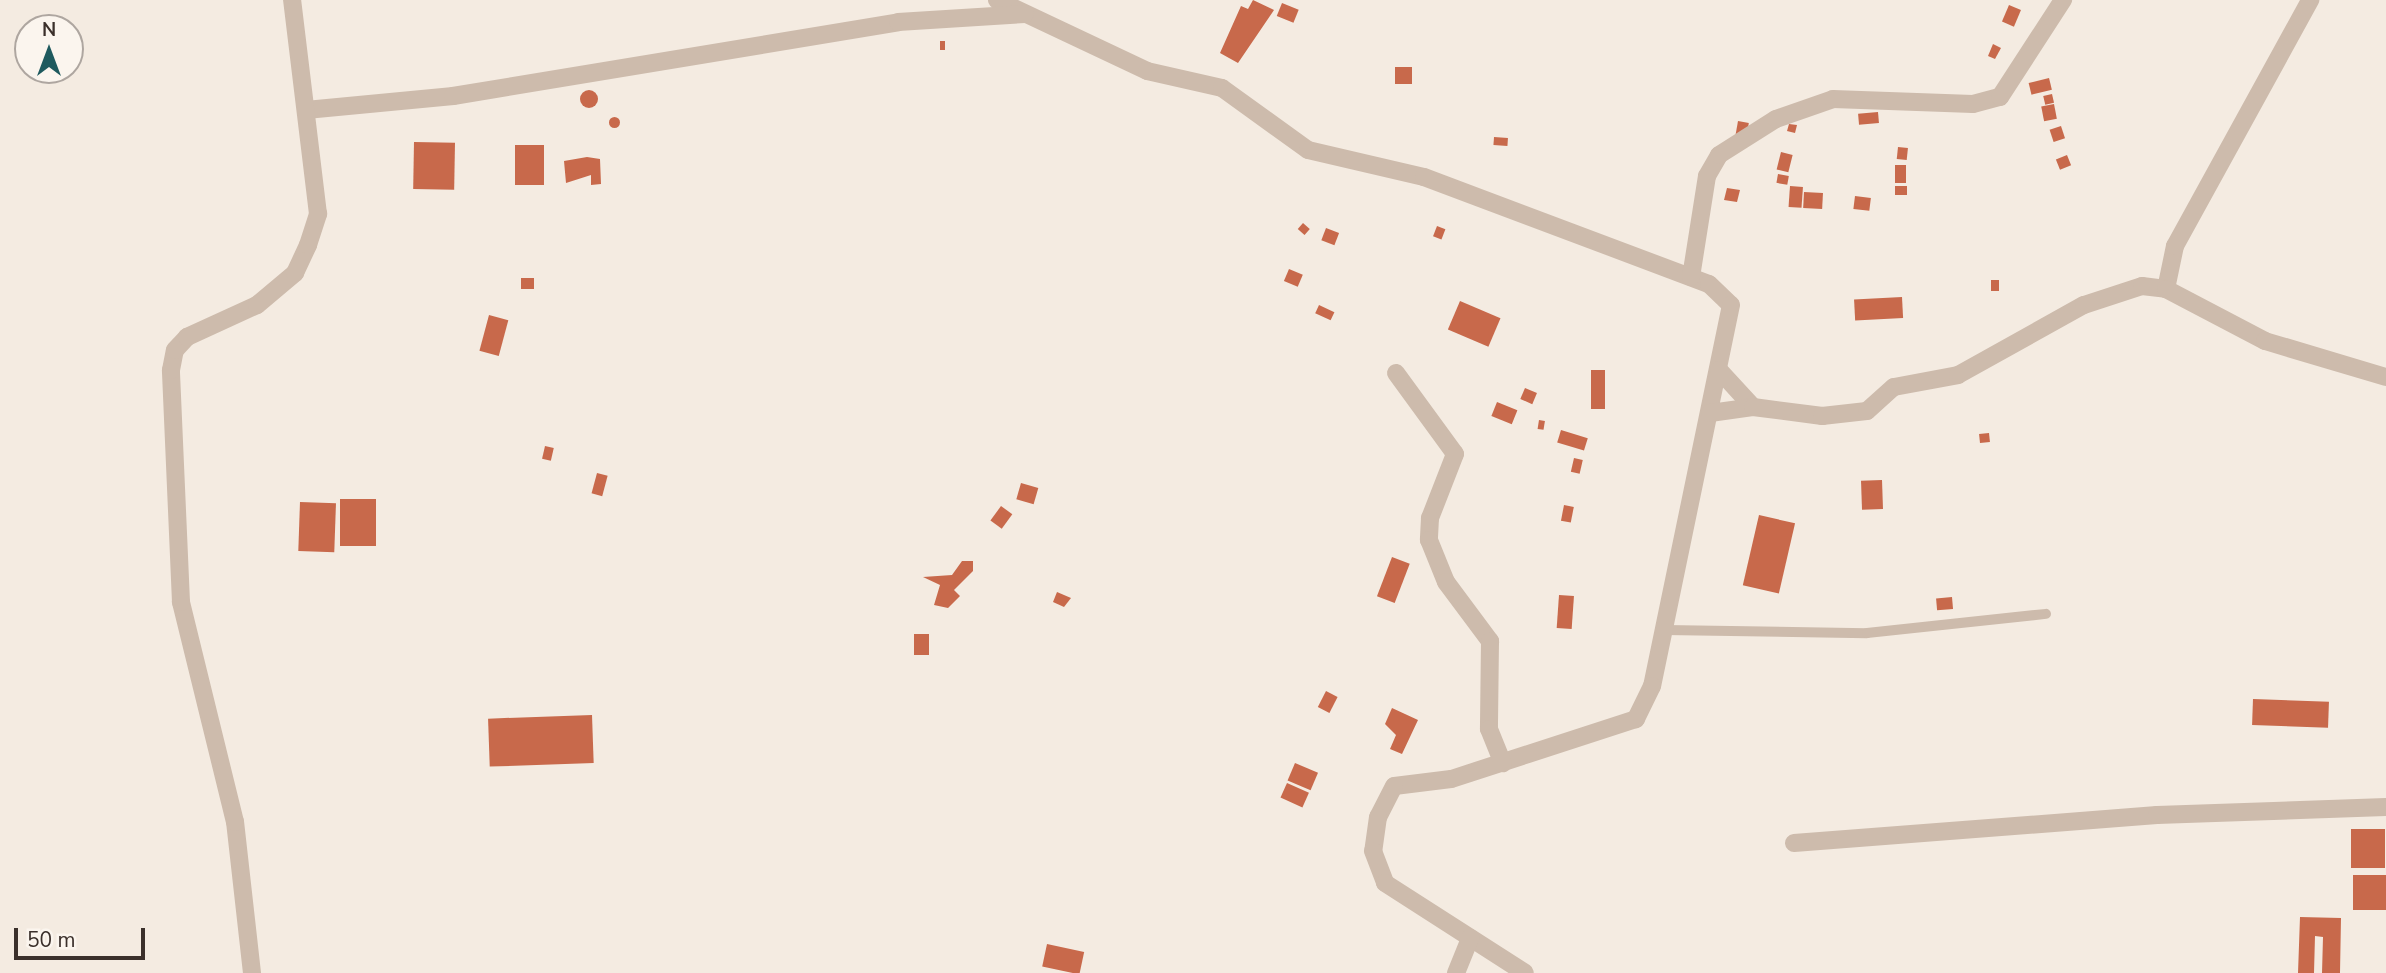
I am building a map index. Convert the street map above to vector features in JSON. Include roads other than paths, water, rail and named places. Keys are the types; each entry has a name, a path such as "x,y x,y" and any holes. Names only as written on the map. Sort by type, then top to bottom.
{"street":[{"path":"252,973 235,822 181,602 171,370 175,349 199,327 257,305 295,273 318,214 292,0"},
{"path":"997,0 1032,13 1083,45 1147,71 1222,88 1308,150 1424,177 1691,276 1731,305 1665,630 1652,686 1636,719 1503,763 1394,786 1374,833 1376,869 1385,883 1525,973"},
{"path":"1691,276 1707,176 1719,155 1776,119 1833,99 1973,104 2000,97 2063,0"},
{"path":"2166,289 2175,246 2310,0"},
{"path":"306,110 453,96 898,22 1032,13"},
{"path":"1710,414 1753,407 1822,416 1867,411 1894,387 1958,375 2116,292 2166,289 2265,341 2386,377"},
{"path":"1719,370 1753,407"},
{"path":"1396,373 1455,454 1430,519 1429,540 1446,582 1490,641 1489,729 1503,763"},
{"path":"1794,843 2157,815 2386,807"},
{"path":"1456,973 1470,938"}],"lane":[{"path":"1665,630 1867,633 2046,614"}]}
